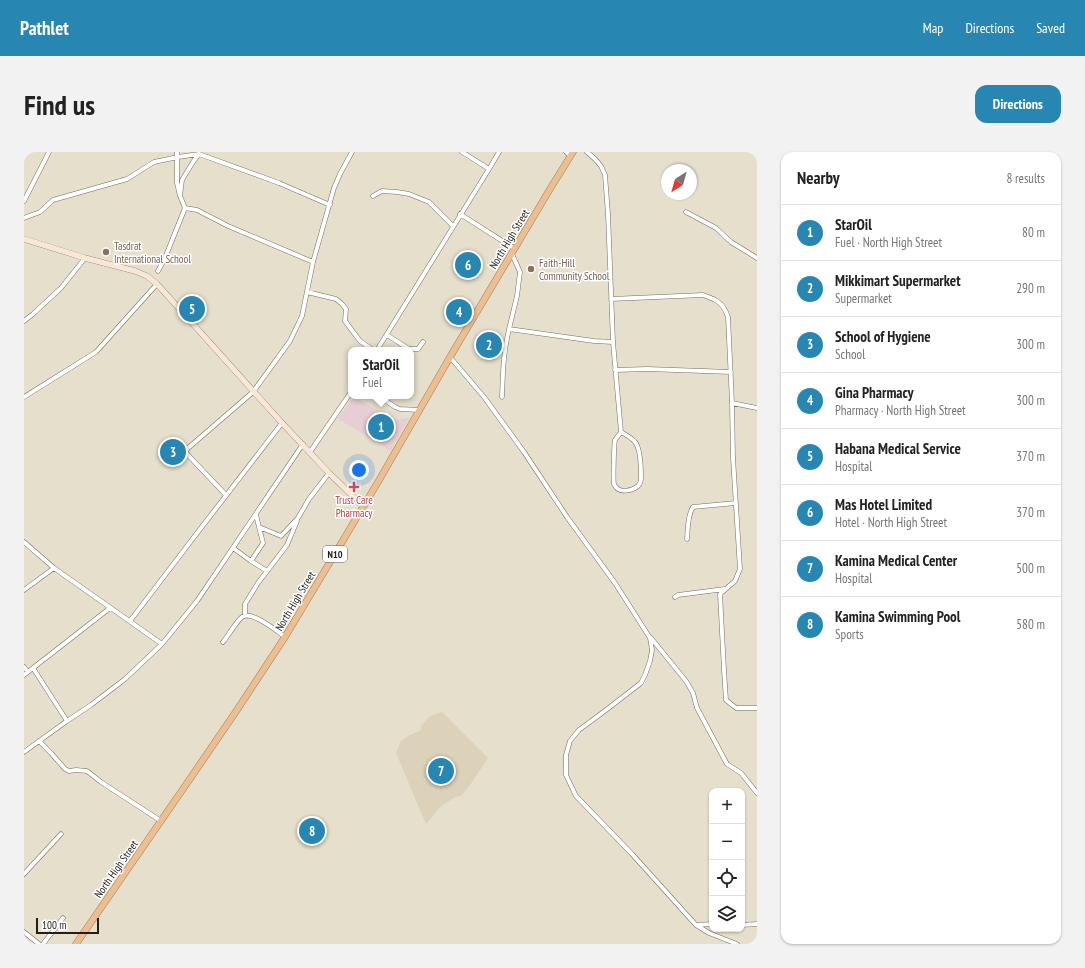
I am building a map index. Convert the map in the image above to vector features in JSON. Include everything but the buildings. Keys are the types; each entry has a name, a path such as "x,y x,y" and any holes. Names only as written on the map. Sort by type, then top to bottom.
{"highway":[{"name":"North High Street","path":"76,944 161,822 285,637 514,251 570,153"}],"main road":[{"path":"24,239 85,258 135,271 147,276 157,284 282,423 329,473 363,506"}],"street":[{"path":"24,201 49,152"},
{"path":"194,152 279,183 330,205"},
{"path":"226,495 186,453 187,449 253,392 290,341 302,316 313,262 334,188 352,152"},
{"path":"462,152 489,169"},
{"path":"379,347 499,152"},
{"path":"587,152 601,166 605,175 613,342 621,432 615,440 614,484 617,489 625,491 638,486 641,482 641,478 638,448 629,436 621,432"},
{"path":"24,218 43,211 53,200 126,179 154,162 177,154 200,153"},
{"path":"180,196 182,180 200,153"},
{"path":"158,271 185,208 177,184 177,154"},
{"path":"373,196 382,191 409,194 429,202 453,226"},
{"path":"185,208 197,210 228,226 313,262"},
{"path":"686,212 716,228 731,242 757,258"},
{"path":"460,214 514,251 520,272 517,296 505,348 502,397"},
{"path":"24,321 61,288 85,258"},
{"path":"24,396 96,352 157,284"},
{"path":"308,292 336,299 342,304 346,309 345,321 360,341 369,347"},
{"path":"611,299 703,295 715,299 726,308 728,317 731,372 740,569 735,581 721,592 720,596 726,700 736,708 757,708"},
{"path":"509,329 594,341 613,342"},
{"path":"386,335 406,347"},
{"path":"414,350 418,349 422,342"},
{"path":"450,357 484,397 524,452 567,517 615,583 650,638 686,681 727,764 741,773 757,793"},
{"path":"615,370 647,369 731,372"},
{"path":"310,452 348,396"},
{"path":"384,399 400,409 419,410"},
{"path":"732,403 757,408"},
{"path":"130,621 282,423"},
{"path":"24,752 125,679 162,644 197,602 302,444"},
{"path":"245,616 245,604 258,583 287,545 298,518 308,499 329,473"},
{"path":"687,540 692,507 736,503"},
{"path":"252,561 263,543 256,515"},
{"path":"259,527 281,536 298,518"},
{"path":"24,542 54,568 162,644"},
{"path":"233,548 267,571"},
{"path":"24,590 54,568"},
{"path":"675,597 678,595 725,589"},
{"path":"24,675 110,608"},
{"path":"223,642 238,622 245,616 264,622 285,637"},
{"path":"650,638 652,650 646,675 641,682 579,730 570,741 566,756 566,775 576,796 632,854 696,925 709,933 737,944"},
{"path":"24,667 28,672"},
{"path":"33,668 67,721"},
{"path":"39,741 65,769 69,771 88,771 101,782 161,822"},
{"path":"24,874 61,834"},
{"path":"43,944 63,918"},
{"path":"696,925 709,924"},
{"path":"745,925 757,924"},
{"path":"24,932 39,944"}],"shaded area":[{"path":"352,399 359,399 391,420 409,418 390,451 338,419"},
{"path":"442,712 488,758 461,796 455,797 440,807 426,824 396,753 401,741 421,730 421,726 430,716"}],"place":[{"name":"Tasdrat International School","path":"106,252"},
{"name":"Mas Hotel Limited","path":"468,265"},
{"name":"Faith-Hill Community School","path":"531,269"},
{"name":"Habana Medical Service","path":"192,309"},
{"name":"Gina Pharmacy","path":"459,312"},
{"name":"Mikkimart Supermarket","path":"489,345"},
{"name":"StarOil","path":"381,427"},
{"name":"School of Hygiene","path":"173,452"},
{"name":"Trust Care Pharmacy","path":"354,487"},
{"name":"Kamina Medical Center","path":"441,771"},
{"name":"Kamina Swimming Pool","path":"312,831"}]}
